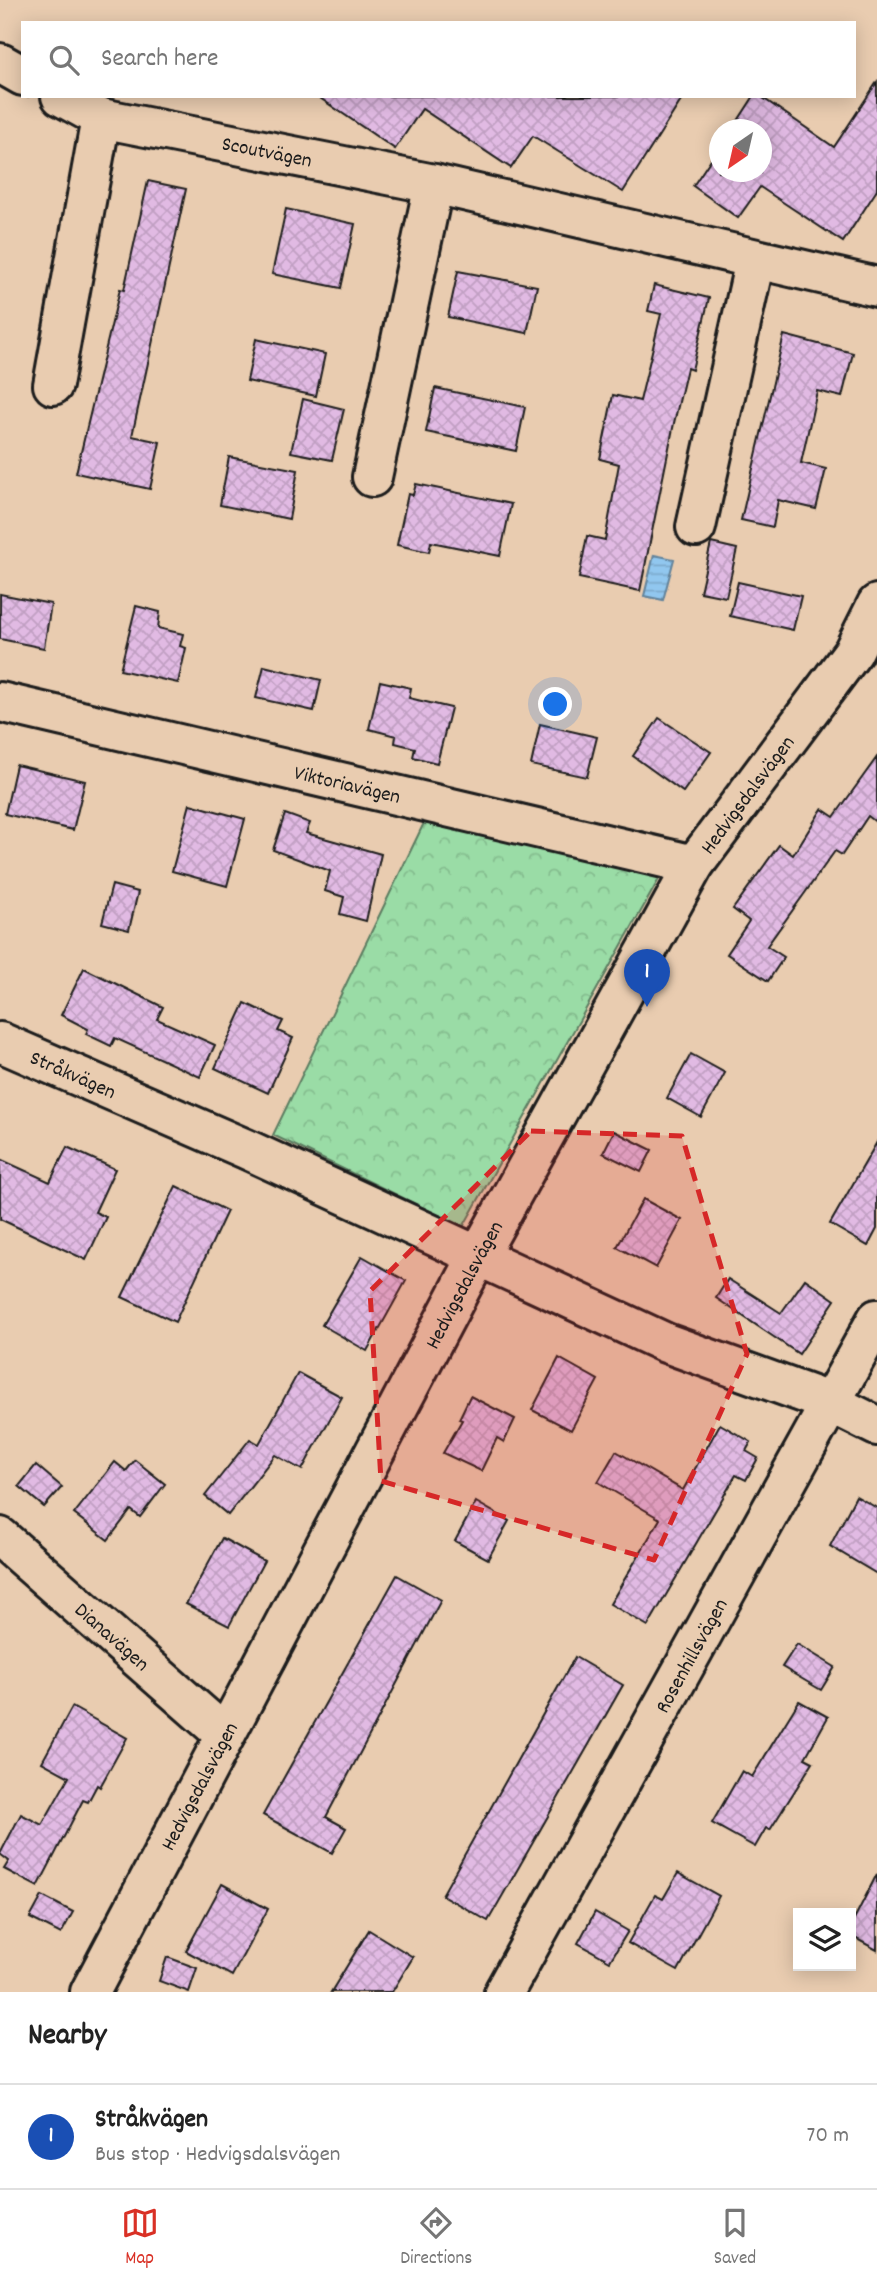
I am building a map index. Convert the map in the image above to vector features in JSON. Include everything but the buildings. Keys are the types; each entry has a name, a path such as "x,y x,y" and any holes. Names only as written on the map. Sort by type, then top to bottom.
{"street":[{"path":"0,63 21,75"},
{"name":"Scoutvägen","path":"65,98 101,118 434,184 877,287"},
{"path":"53,385 101,118"},
{"path":"372,477 434,184"},
{"path":"696,527 755,260"},
{"name":"Hedvigsdalsvägen","path":"90,1992 478,1256 694,865 853,652 877,604"},
{"name":"Viktoriavägen","path":"0,702 694,865"},
{"name":"Stråkvägen","path":"0,1042 246,1149 666,1343 829,1402 877,1426"},
{"name":"Rosenhillsvägen","path":"504,1992 877,1319"},
{"name":"Dianavägen","path":"0,1537 225,1735"}],"highlighted area":[{"path":"531,1131 682,1136 747,1354 654,1560 381,1481 370,1291"}],"green space":[{"path":"424,823 663,872 463,1227 273,1135"}],"water":[{"path":"654,555 674,559 663,600 644,596"}],"place":[{"name":"Stråkvägen","path":"647,1007"}]}
